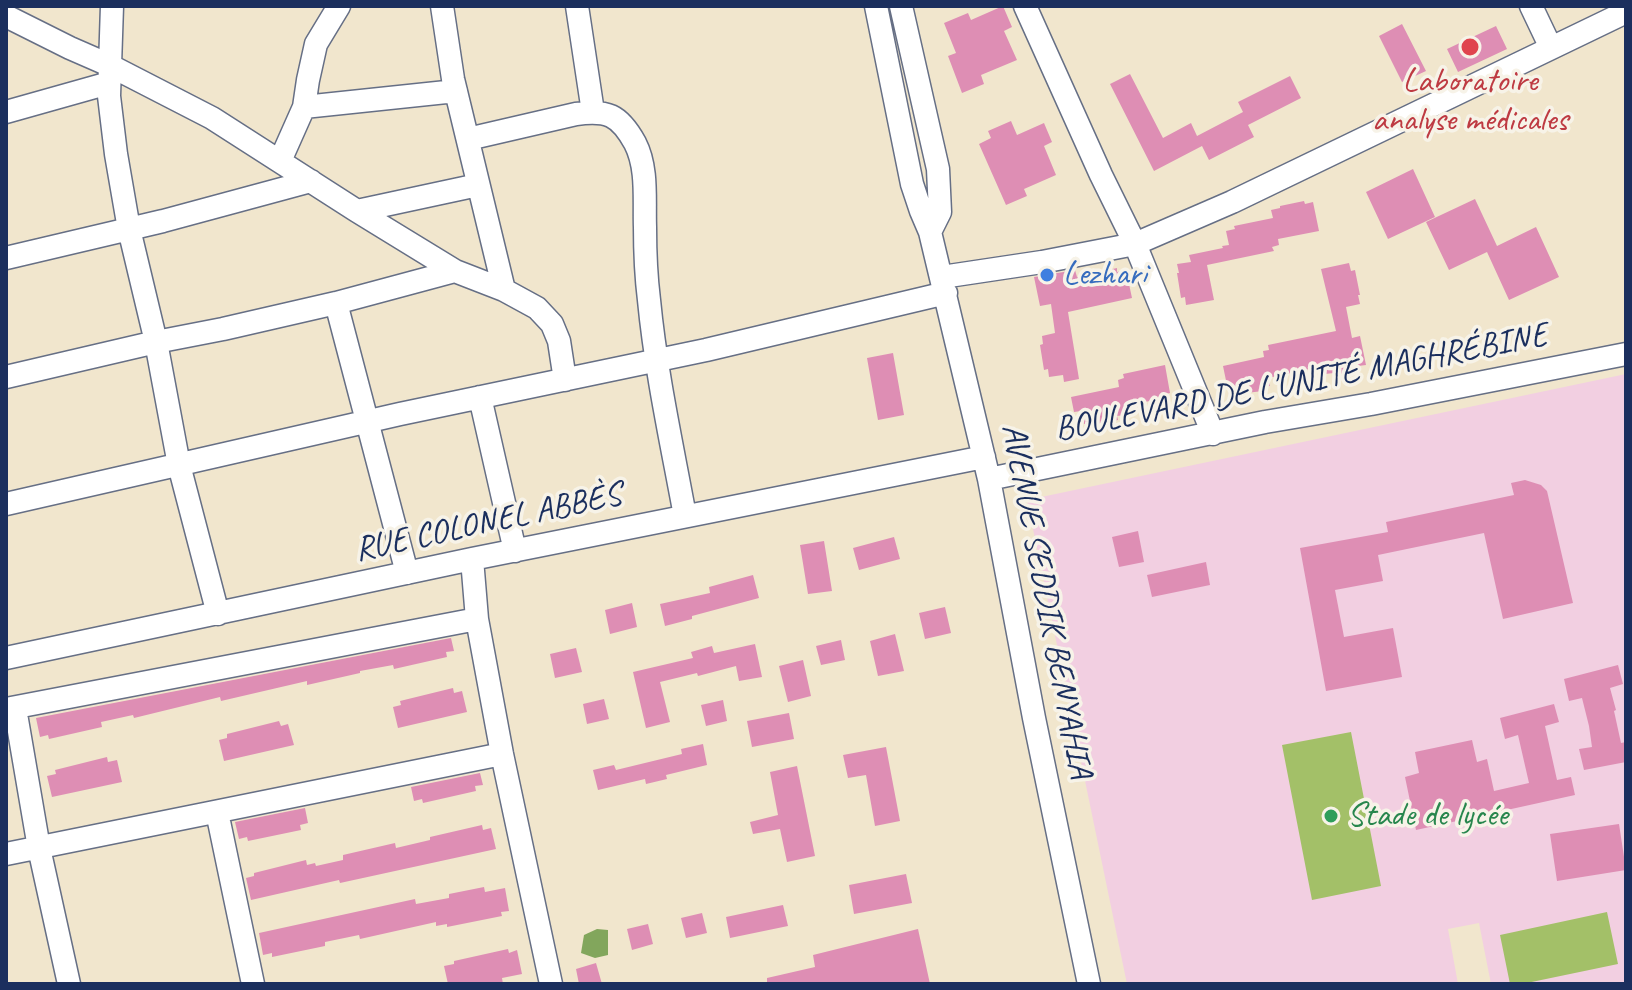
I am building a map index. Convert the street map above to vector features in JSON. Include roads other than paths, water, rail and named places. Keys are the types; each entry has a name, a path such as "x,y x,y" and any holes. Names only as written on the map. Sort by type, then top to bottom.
{"street":[{"path":"112,6 109,74 114,140 129,229 156,342 179,465 218,614"},
{"path":"280,161 304,107 316,44 339,6"},
{"path":"442,6 456,91 504,290"},
{"path":"577,6 593,112"},
{"name":"AVENUE SEDDIK BENYAHIA","path":"876,6 912,184 930,232 944,285 987,468 1089,984"},
{"path":"901,6 938,169 940,212 930,232"},
{"path":"1025,6 1135,244 1213,434"},
{"path":"1531,6 1551,48"},
{"path":"6,504 480,397 655,362 944,285 1135,244 1232,202 1626,12"},
{"path":"6,16 70,48 109,74 212,118 455,271 504,290 537,308 552,324 559,341 565,380"},
{"path":"6,112 109,74"},
{"path":"304,107 456,91"},
{"path":"468,139 593,112 608,113 623,125 636,144 644,171 645,252 655,362 685,516"},
{"path":"6,258 311,181"},
{"path":"357,211 478,185"},
{"path":"6,377 336,303 455,271"},
{"path":"336,303 407,573"},
{"name":"BOULEVARD DE L'UNITÉ MAGHRÉBINE","path":"987,468 1213,434 1626,354"},
{"path":"480,397 515,551"},
{"name":"RUE COLONEL ABBÈS","path":"6,658 685,516 987,468"},
{"path":"472,559 477,619 502,754 551,984"},
{"path":"69,984 11,708 477,619"},
{"path":"6,854 502,754"},
{"path":"217,812 253,984"}],"place":[{"name":"Laboratoire analyse médicales","path":"1470,47"},
{"name":"Lezhari","path":"1047,275"},
{"name":"Stade de lycée","path":"1331,816"}]}
